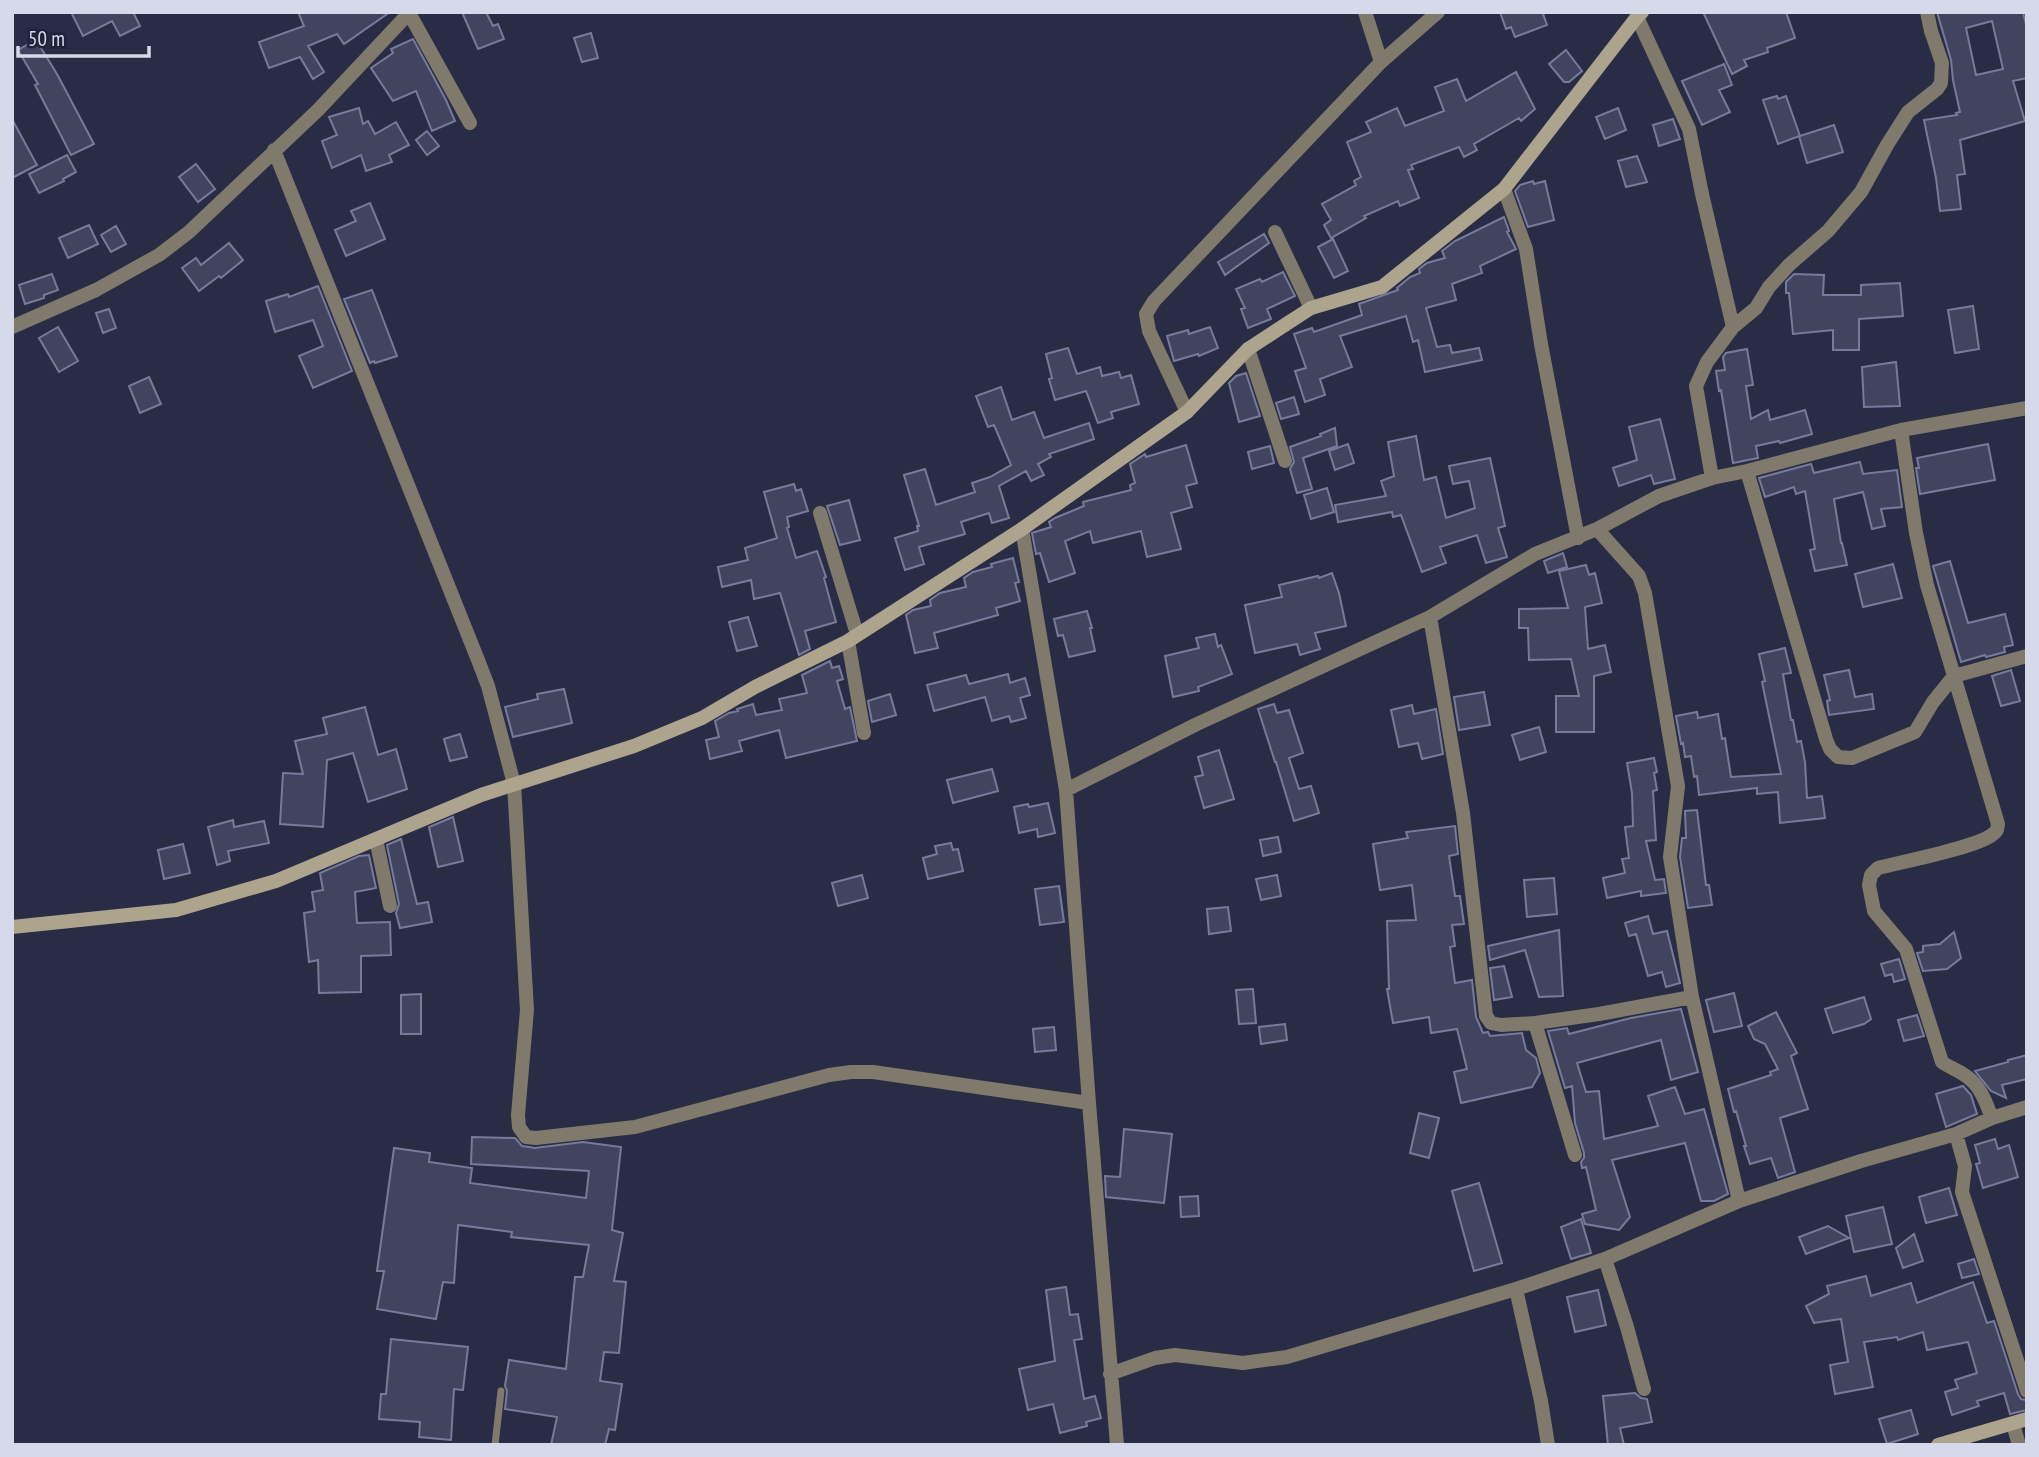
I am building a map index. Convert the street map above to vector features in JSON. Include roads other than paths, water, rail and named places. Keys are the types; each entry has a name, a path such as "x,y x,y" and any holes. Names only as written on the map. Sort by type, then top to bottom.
{"street":[{"path":"1365,12 1381,62"},
{"path":"1187,412 1149,331 1146,314 1154,301 1381,62 1438,12"},
{"path":"1712,478 1696,386 1700,374 1732,327 1756,308 1769,287 1789,265 1828,232 1861,192 1908,113 1941,83 1942,63 1927,12"},
{"path":"12,327 96,290 159,254 189,232 318,110 409,13 470,123"},
{"path":"12,927 176,910 276,881 481,795 634,746 702,718 755,687 853,638 1022,529 1187,412 1248,349 1311,308 1382,286 1504,189 1639,15 1689,129 1732,327"},
{"path":"274,150 488,686 514,784 527,1010 518,1115 519,1127 526,1137 635,1127 829,1075 851,1072 873,1072 1089,1103"},
{"path":"1504,189 1527,249 1541,344 1578,538"},
{"path":"1275,232 1311,308"},
{"path":"1248,349 1285,461"},
{"path":"1066,790 1197,724 1430,617 1535,554 1597,530 1658,496 1712,478 1901,430 2027,408"},
{"path":"1901,430 1924,572 1998,824 1992,835 1975,843 1878,868 1871,875 1869,885 1874,911 1906,949 1942,1062 1966,1076 1979,1089 1992,1118"},
{"path":"1747,471 1826,739 1830,749 1838,757 1852,758 1915,732 1933,702 1954,676 2027,656"},
{"path":"820,513 853,638 864,733"},
{"path":"1022,529 1066,790 1117,1445"},
{"path":"1597,530 1639,576 1645,593 1678,786 1670,857 1692,997 1739,1200"},
{"path":"1430,617 1463,813 1486,1016 1491,1023 1501,1025 1535,1023 1692,997"},
{"path":"376,839 390,906"},
{"path":"1535,1023 1575,1155"},
{"path":"1110,1374 1155,1358 1175,1355 1244,1363 1287,1357 1516,1289 1605,1259 1739,1200 1956,1134 1992,1118 2027,1107"},
{"path":"1956,1134 1965,1167 1962,1192 2027,1391"},
{"path":"1605,1259 1644,1389"},
{"path":"1516,1289 1548,1445"},
{"path":"1938,1445 2020,1422 2019,1445"}],"lane":[{"path":"495,1445 501,1391"}]}
